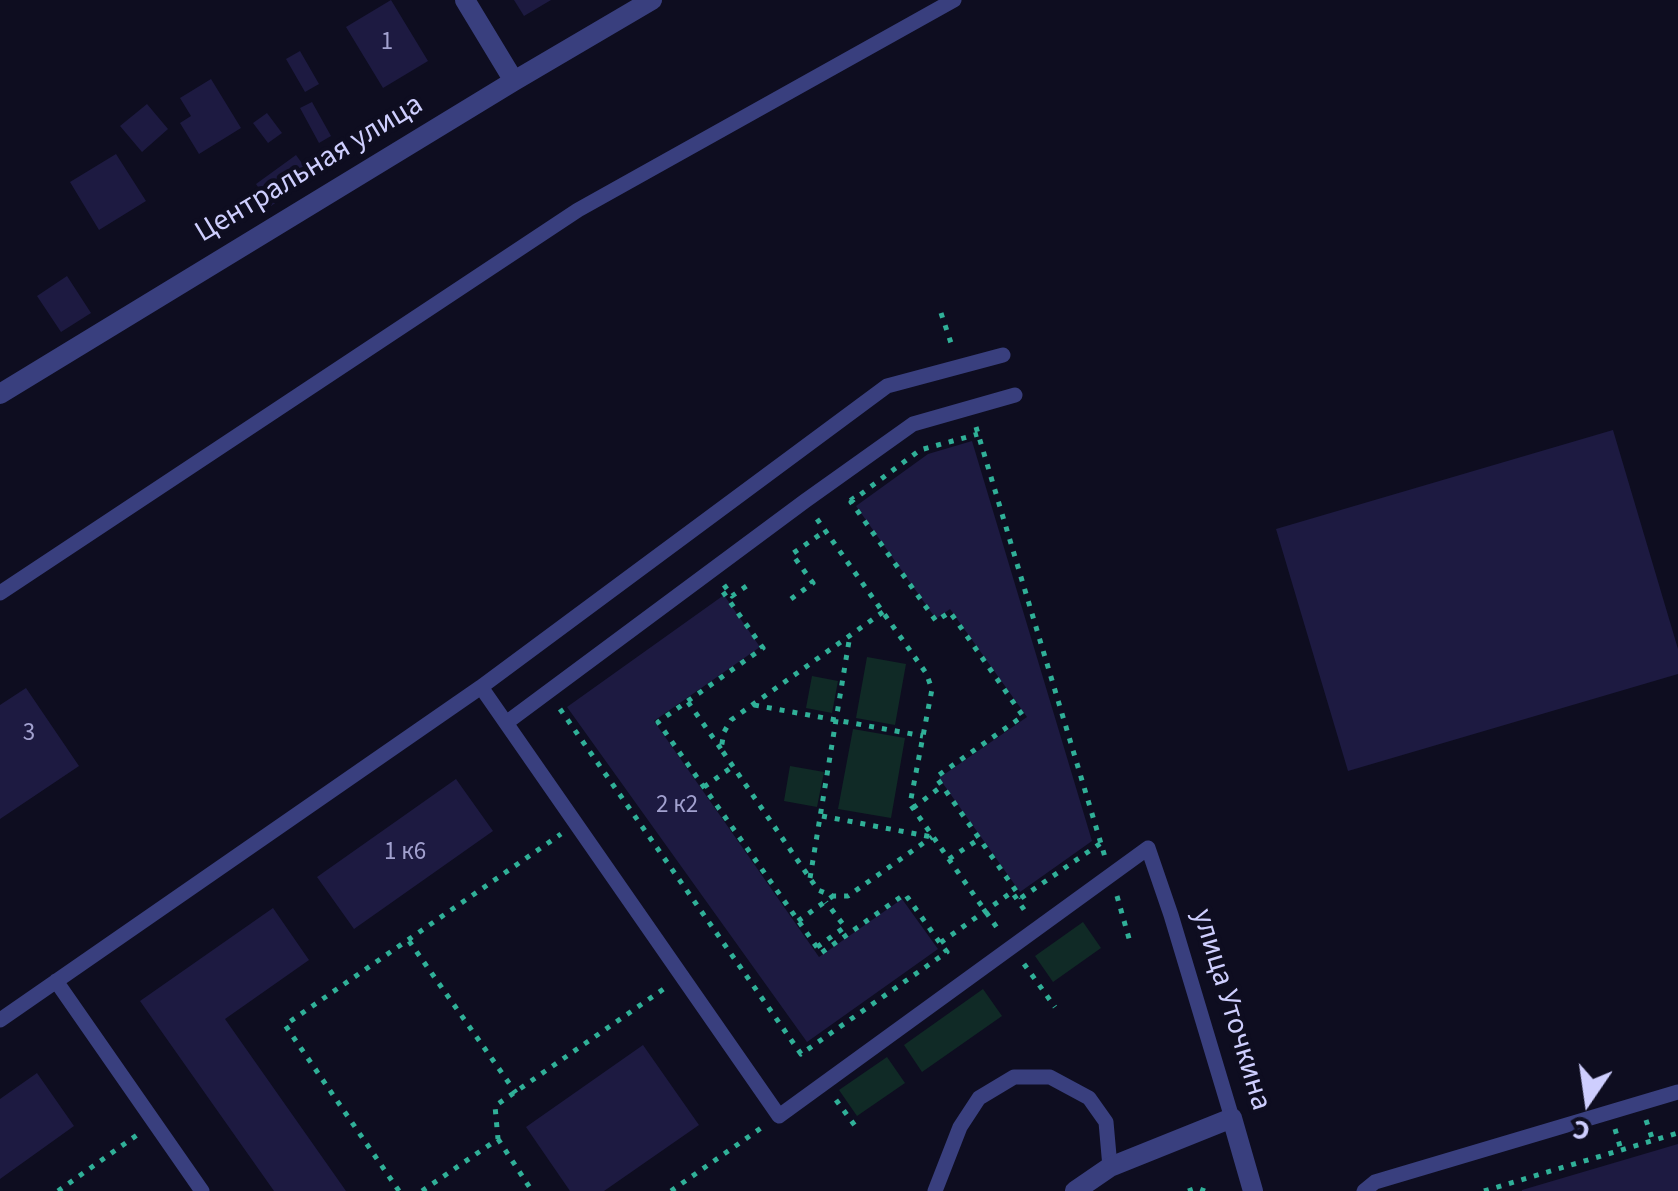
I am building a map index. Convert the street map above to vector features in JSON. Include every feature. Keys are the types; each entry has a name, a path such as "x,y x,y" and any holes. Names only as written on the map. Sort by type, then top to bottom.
{"street":[{"path":"465,0 514,81"},
{"name":"Центральная улица","path":"0,394 652,0"},
{"path":"1074,1191 1110,1167 1232,1118"},
{"name":"улица Уточкина","path":"1232,1118 1254,1191"}],"lane":[{"path":"0,593 578,210 954,0"},
{"path":"0,1020 480,687 886,386 1003,355"},
{"path":"506,723 913,424 1015,395"},
{"path":"480,687 779,1116 1111,875"},
{"name":"улица Уточкина","path":"1111,875 1148,848 1232,1118"},
{"path":"56,981 202,1191"},
{"path":"934,1191 960,1127 978,1098 1014,1077 1050,1077 1089,1098 1106,1122 1110,1167"},
{"path":"1364,1191 1376,1182 1678,1092"}],"path":[{"path":"941,314 959,367"},
{"path":"970,408 1130,942"},
{"path":"853,500 920,450 978,434"},
{"path":"836,478 936,621 950,612 1023,716 936,777 1037,928"},
{"path":"805,501 926,673 932,689 910,804 1055,1007"},
{"path":"791,599 813,583 792,554 825,530"},
{"path":"558,707 801,1054 947,952 908,898 902,896 821,953 658,722 763,648 723,592 727,589"},
{"path":"721,749 731,720 883,612"},
{"path":"810,878 850,635"},
{"path":"687,702 818,890 848,896 932,837"},
{"path":"754,704 924,736"},
{"path":"704,786 732,767"},
{"path":"913,808 942,786"},
{"path":"821,816 932,837"},
{"path":"399,1191 284,1025 575,824"},
{"path":"949,860 979,838"},
{"path":"1019,899 1101,843"},
{"path":"940,943 1012,892 1019,899"},
{"path":"798,921 833,896"},
{"path":"817,947 845,927 826,902"},
{"path":"408,941 516,1093"},
{"path":"532,1191 498,1139 495,1106 682,976"},
{"path":"671,1191 779,1116"},
{"path":"58,1191 154,1122"},
{"path":"1484,1191 1678,1134"},
{"path":"422,1191 498,1139"},
{"path":"1188,1191 1205,1191"}],"green space":[{"path":"867,657 906,664 895,725 856,718"},
{"path":"812,676 838,681 832,713 806,708"},
{"path":"853,729 905,738 891,818 838,809"},
{"path":"790,766 824,772 817,807 784,801"},
{"path":"1083,922 1101,948 1053,982 1035,956"},
{"path":"983,989 1002,1016 922,1072 904,1045"},
{"path":"887,1057 905,1083 857,1116 839,1090"}],"building":[{"path":"391,0 428,61 383,88 346,27"},
{"path":"514,0 551,0 524,16"},
{"path":"300,51 319,84 305,92 286,59"},
{"path":"211,79 241,128 199,154 180,123 191,116 180,98"},
{"path":"312,102 331,136 319,143 300,108"},
{"path":"147,104 168,129 142,152 120,126"},
{"path":"267,113 282,133 268,143 253,123"},
{"path":"116,154 146,201 99,230 70,182"},
{"path":"296,155 312,177 271,206 256,184"},
{"path":"67,276 91,313 61,332 37,296"},
{"path":"1613,430 1678,649 1678,674 1348,771 1276,529"},
{"path":"972,441 1092,841 1020,892 939,778 1027,717 950,609 936,619 856,506 928,454"},
{"path":"724,595 760,647 654,721 819,957 902,899 938,949 807,1042 567,707"},
{"path":"26,688 79,766 0,819 0,705"},
{"path":"456,779 493,831 354,929 317,877"},
{"path":"273,908 309,960 225,1019 346,1191 274,1191 140,1001"},
{"path":"643,1045 699,1125 604,1191 570,1191 526,1127"},
{"path":"37,1073 74,1126 0,1179 0,1099"},
{"path":"1678,1144 1678,1191 1522,1191 1522,1190"}]}
